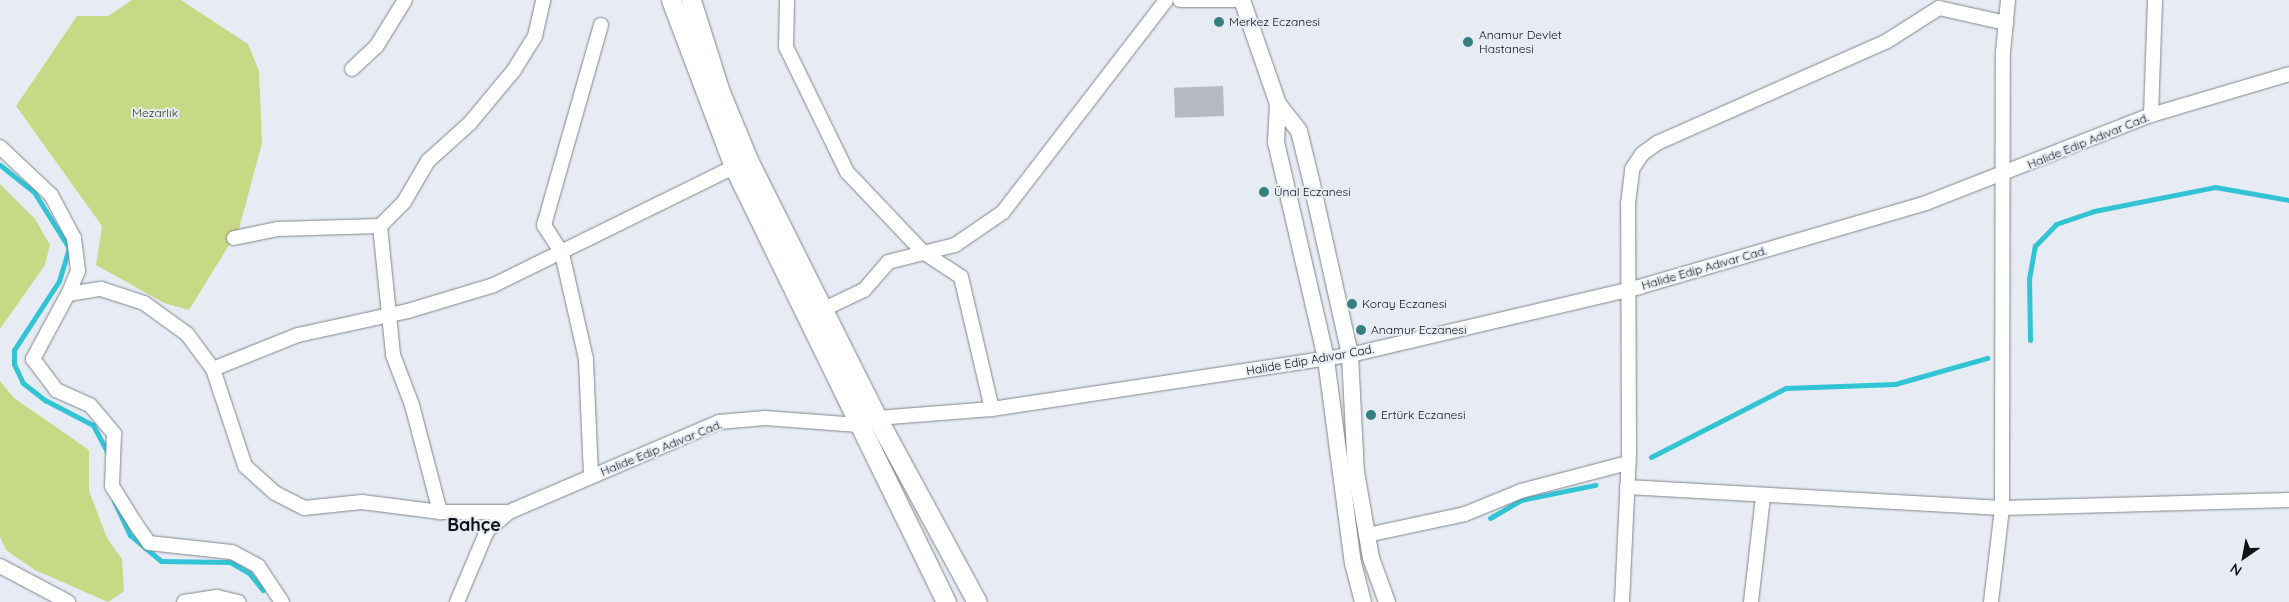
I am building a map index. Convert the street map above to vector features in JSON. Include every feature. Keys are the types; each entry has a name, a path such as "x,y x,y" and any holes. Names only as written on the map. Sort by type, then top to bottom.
{"main road":[{"path":"671,0 734,167 946,602"},
{"path":"691,0 720,92 748,160 877,418 977,602"}],"street":[{"path":"352,69 376,47 405,0"},
{"path":"234,238 278,229 380,226 404,202 428,161 470,123 514,70 535,36 544,0"},
{"path":"787,0 786,47 847,172 923,252 961,277 992,409"},
{"path":"822,310 864,290 888,262 955,245 1004,212 1166,0"},
{"path":"1180,0 1242,0 1278,104 1299,131 1350,355 1356,472 1367,535 1387,602"},
{"path":"1991,602 2002,508 2006,23 2008,0"},
{"path":"2151,115 2155,0"},
{"path":"1622,602 1628,487 1628,204 1632,169 1642,154 1657,143 1887,41 1933,4 2006,23"},
{"path":"591,476 586,359 562,253 544,225 601,25"},
{"name":"Halide Edip Adıvar Cad.","path":"457,602 487,531 509,512 719,422 765,418 859,425 877,418 992,409 1350,355 1628,289 1926,203 2005,175 2151,115 2289,74"},
{"path":"1278,104 1276,142 1326,359 1353,564 1363,602"},
{"path":"0,147 51,195 74,238 78,271 68,294 33,359 56,390 90,405 114,434 112,486 150,543 232,552 258,566 282,602"},
{"path":"213,370 298,335 388,315 494,285 734,167"},
{"path":"380,226 393,355 412,405 440,512"},
{"path":"68,294 102,289 144,302 187,334 213,370 245,466 275,492 304,508 362,502 440,512 509,512"},
{"path":"1367,535 1465,514 1521,491 1628,463"},
{"path":"1628,487 1763,497 2002,508 2289,500"},
{"path":"1751,602 1763,497"},
{"path":"0,566 68,602"},
{"path":"184,602 217,596 238,602"}],"green space":[{"name":"Mezarlık","path":"132,0 181,0 248,44 259,71 262,143 239,229 189,310 164,303 96,265 102,226 16,106 77,16 108,16"},
{"path":"0,184 35,219 50,245 45,265 0,329"},
{"path":"0,381 14,398 89,450 89,491 107,538 122,559 124,591 108,602 35,570 6,550 0,537"}],"building":[{"path":"1223,86 1224,116 1175,118 1174,88"}],"waterway":[{"path":"0,165 34,192 69,248 59,281 14,350 14,364 23,383 45,400 93,425 108,453"},
{"path":"2030,340 2029,279 2035,246 2056,224 2094,211 2215,187 2289,200"},
{"path":"1651,457 1786,388 1895,384 1987,358"},
{"path":"1490,518 1521,500 1595,485"},
{"path":"114,501 130,535 161,561 230,562 249,573 263,590"}],"place":[{"name":"Merkez Eczanesi","path":"1219,22"},
{"name":"Anamur Devlet Hastanesi","path":"1468,42"},
{"name":"Ünal Eczanesi","path":"1264,192"},
{"name":"Koray Eczanesi","path":"1352,304"},
{"name":"Anamur Eczanesi","path":"1361,330"},
{"name":"Ertürk Eczanesi","path":"1371,415"}],"district":[{"name":"Bahçe","path":"474,525"}]}
